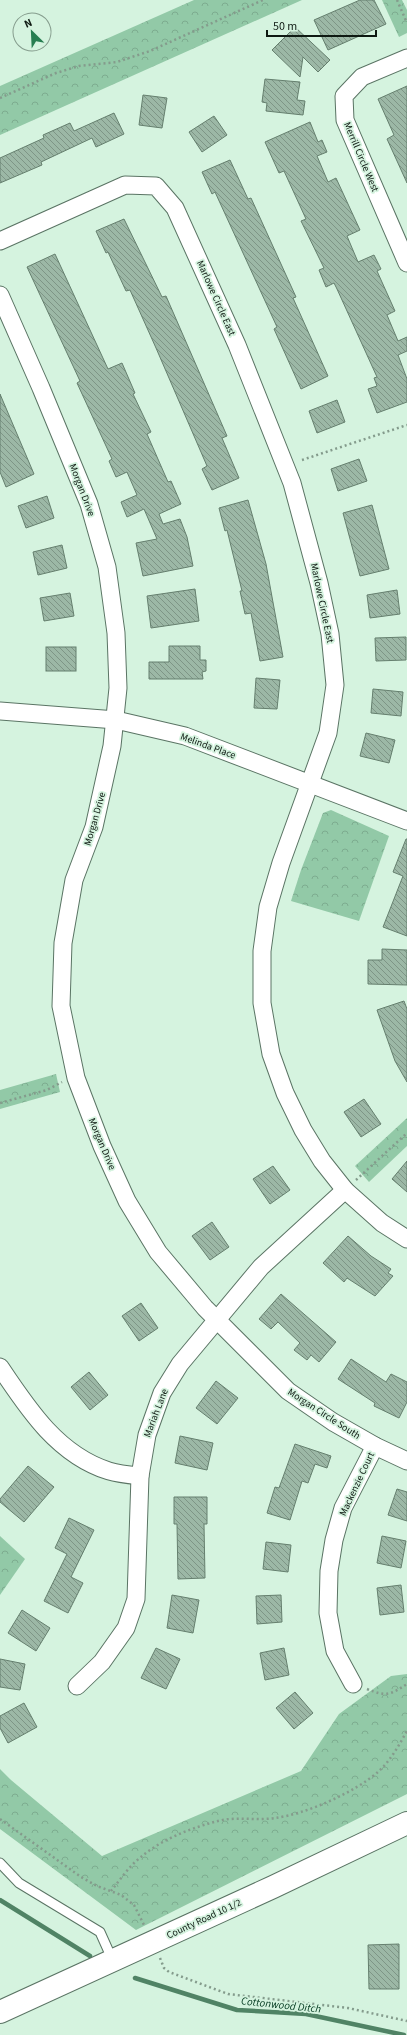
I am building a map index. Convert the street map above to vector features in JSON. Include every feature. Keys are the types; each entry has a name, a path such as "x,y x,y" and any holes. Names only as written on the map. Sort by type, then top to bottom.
{"street":[{"name":"Merrill Circle West","path":"407,58 362,77 344,96 345,120 407,263"},
{"name":"Marlowe Circle East","path":"0,241 125,185 156,186 175,208 237,345 292,482 319,583 330,634 335,685 328,733 281,863 268,907 262,951 262,1003 271,1054 285,1093 303,1130 322,1161 345,1190 382,1223 407,1239"},
{"name":"Morgan Drive","path":"0,295 42,388 89,504 107,567 116,633 118,688 116,720 108,771 96,820 74,880 63,943 61,1006 76,1078 102,1146 127,1201 158,1252 216,1320"},
{"name":"Melinda Place","path":"0,711 116,720 184,736 407,821"},
{"name":"Mariah Lane","path":"77,1686 102,1662 126,1628 136,1599 140,1476 147,1435 162,1393 180,1364 262,1267 345,1190"},
{"name":"Morgan Circle South","path":"216,1320 288,1391 333,1422 375,1446 407,1461"},
{"path":"0,1366 31,1412 66,1449 86,1461 110,1472 140,1476"},
{"name":"Mackenzie Court","path":"353,1684 335,1651 328,1613 329,1571 334,1540 343,1508 375,1446"},
{"name":"County Road 10 1/2","path":"0,2012 273,1887 407,1823"}],"lane":[{"path":"0,1863 19,1883 100,1932 113,1961"}],"path":[{"path":"0,98 56,73 80,66 117,62 150,51 263,0"},
{"path":"396,0 407,23"},
{"path":"302,460 407,425"},
{"path":"0,1103 47,1090 76,1078"},
{"path":"345,1190 407,1132"},
{"path":"353,1684 381,1695 389,1695 407,1684"},
{"path":"111,1891 140,1857 174,1837 237,1817 273,1818 294,1815 357,1787 379,1771 395,1752 407,1732"},
{"path":"0,1819 97,1886 122,1895 134,1905 147,1931"},
{"path":"158,1954 164,1968 169,1972 228,1994 348,2008 407,2021"}],"green space":[{"path":"194,0 302,0 0,135 0,86"},
{"path":"382,0 402,0 407,10 407,33 399,37"},
{"path":"331,810 389,836 359,921 291,901 323,813"},
{"path":"56,1074 60,1092 0,1109 0,1090"},
{"path":"407,1118 407,1146 369,1182 355,1166"},
{"path":"0,1536 25,1559 0,1595"},
{"path":"407,1674 407,1794 136,1930 0,1829 0,1769 11,1780 102,1856 301,1771 339,1714 391,1676"}],"building":[{"path":"360,0 374,0 386,24 328,50 314,20"},
{"path":"295,27 330,60 318,72 303,57 300,77 272,50"},
{"path":"265,79 300,82 297,100 305,101 303,115 266,111 267,103 262,102"},
{"path":"407,86 407,183 387,139 394,135 378,99"},
{"path":"143,95 167,98 162,128 139,125"},
{"path":"114,113 124,134 96,147 92,138 41,162 42,165 0,183 0,158 44,138 43,135 70,123 74,131"},
{"path":"214,116 227,135 202,152 189,132"},
{"path":"310,122 318,142 322,140 327,152 317,156 328,182 336,178 360,230 347,236 358,262 374,255 381,269 377,271 395,311 387,315 398,341 407,337 407,351 398,355 407,379 407,402 377,413 368,389 377,386 374,378 377,377 334,283 326,287 319,270 324,268 301,221 306,219 284,171 279,173 265,142"},
{"path":"230,160 248,199 251,198 296,297 293,298 328,376 301,389 274,329 277,327 215,192 212,194 202,172"},
{"path":"124,219 162,297 166,296 227,436 222,438 239,478 212,490 202,469 207,466 156,348 130,290 126,291 108,252 106,253 96,231"},
{"path":"55,254 108,369 122,363 135,393 133,394 151,432 147,434 168,482 171,481 181,504 159,514 163,524 180,519 187,537 193,566 143,576 136,543 157,539 144,509 127,517 121,502 137,495 127,472 116,477 109,461 112,459 77,383 80,381 27,267"},
{"path":"0,394 34,474 6,487 0,472"},
{"path":"337,400 345,422 317,433 309,411"},
{"path":"359,459 367,481 338,491 331,469"},
{"path":"47,496 54,518 26,528 18,506"},
{"path":"248,500 266,564 283,657 260,661 251,613 245,614 240,591 242,591 227,530 225,531 219,508"},
{"path":"372,505 389,569 360,576 343,513"},
{"path":"62,545 67,568 38,575 33,552"},
{"path":"195,589 199,621 151,628 147,596"},
{"path":"397,590 400,614 370,618 367,595"},
{"path":"70,593 74,616 44,621 40,598"},
{"path":"406,637 406,660 376,661 375,638"},
{"path":"169,646 200,646 200,660 206,660 206,671 202,672 203,679 149,679 149,662 169,662"},
{"path":"46,647 76,647 76,671 46,671"},
{"path":"256,678 280,680 277,709 254,708"},
{"path":"373,689 403,692 401,716 371,713"},
{"path":"366,733 395,740 389,763 360,756"},
{"path":"406,839 407,936 383,927 403,876 393,872"},
{"path":"382,949 407,950 407,985 368,984 368,960 382,960"},
{"path":"404,1001 407,1009 407,1082 395,1061 377,1010"},
{"path":"364,1099 381,1124 361,1137 344,1112"},
{"path":"407,1161 407,1192 392,1179"},
{"path":"273,1166 290,1190 270,1204 253,1179"},
{"path":"212,1222 229,1247 210,1260 192,1236"},
{"path":"348,1236 371,1256 391,1269 388,1273 393,1276 375,1296 347,1278 344,1282 323,1263"},
{"path":"281,1294 336,1342 319,1362 311,1355 307,1360 294,1350 300,1343 278,1322 271,1329 259,1319"},
{"path":"141,1303 158,1328 139,1341 122,1316"},
{"path":"351,1359 386,1382 391,1374 407,1382 407,1402 399,1418 374,1406 375,1403 338,1379"},
{"path":"89,1372 108,1395 90,1410 71,1387"},
{"path":"216,1381 238,1398 217,1424 196,1408"},
{"path":"180,1436 213,1443 207,1470 175,1463"},
{"path":"295,1444 331,1456 327,1468 315,1464 308,1483 302,1481 290,1520 267,1513 275,1487 279,1488"},
{"path":"28,1466 54,1487 24,1522 0,1502 0,1499"},
{"path":"397,1489 407,1492 407,1521 388,1515"},
{"path":"174,1497 207,1497 207,1524 204,1524 205,1578 178,1579 177,1524 174,1524"},
{"path":"69,1518 94,1530 71,1577 83,1583 68,1613 44,1601 67,1554 55,1548"},
{"path":"382,1536 406,1541 401,1568 377,1563"},
{"path":"266,1542 291,1545 288,1572 263,1569"},
{"path":"401,1585 404,1612 380,1615 377,1588"},
{"path":"172,1595 199,1600 193,1633 167,1628"},
{"path":"281,1595 282,1622 257,1624 256,1596"},
{"path":"22,1610 50,1628 36,1651 8,1633"},
{"path":"156,1648 180,1659 166,1689 141,1678"},
{"path":"284,1648 289,1675 265,1680 260,1653"},
{"path":"0,1659 25,1664 20,1690 0,1687"},
{"path":"295,1692 313,1713 294,1729 276,1708"},
{"path":"24,1703 37,1727 8,1743 0,1728 0,1716"},
{"path":"399,1944 399,1989 369,1989 368,1945"}],"waterway":[{"name":"Cottonwood Ditch","path":"0,1900 90,1956"},
{"name":"Cottonwood Ditch","path":"135,1978 237,2010 306,2014 404,2035"}]}
